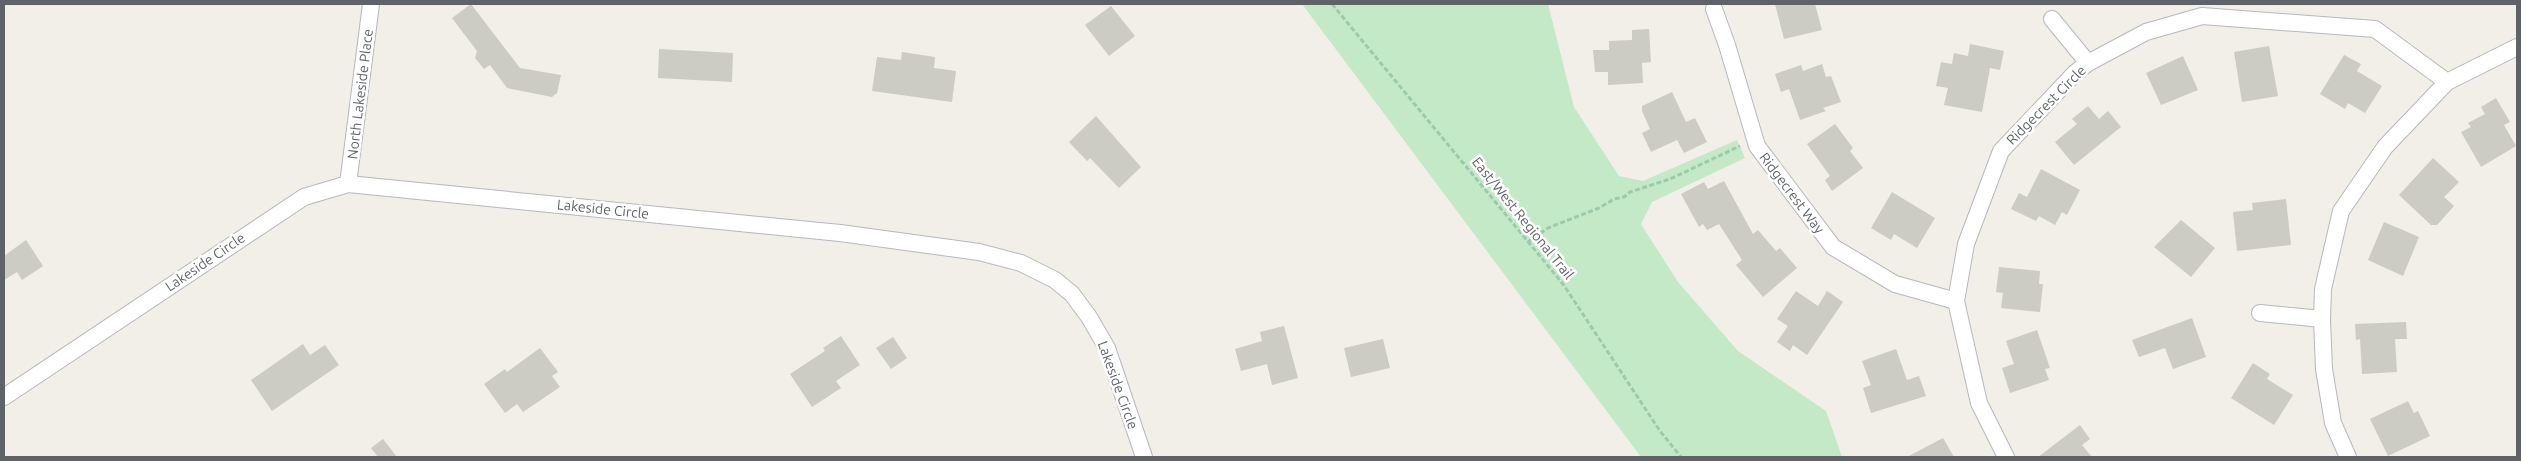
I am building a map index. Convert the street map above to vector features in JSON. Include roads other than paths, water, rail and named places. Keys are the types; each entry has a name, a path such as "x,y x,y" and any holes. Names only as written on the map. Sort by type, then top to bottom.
{"street":[{"name":"North Lakeside Place","path":"348,184 371,4"},
{"name":"Ridgecrest Way","path":"1714,9 1727,45 1756,142 1795,199 1833,247 1895,284 1956,301"},
{"name":"Ridgecrest Circle","path":"2006,457 1979,403 1956,301 1966,244 2001,151 2075,73 2088,63 2146,32 2202,16 2375,29 2447,82"},
{"path":"2052,19 2088,63"},
{"path":"2348,457 2333,423 2324,369 2322,319 2323,289 2341,212 2385,147 2447,82 2517,47"},
{"name":"Lakeside Circle","path":"4,396 304,197 348,184 840,232 979,252 1026,265 1051,277 1072,294 1089,317 1107,348 1144,457"},
{"path":"2260,313 2322,319"}]}
